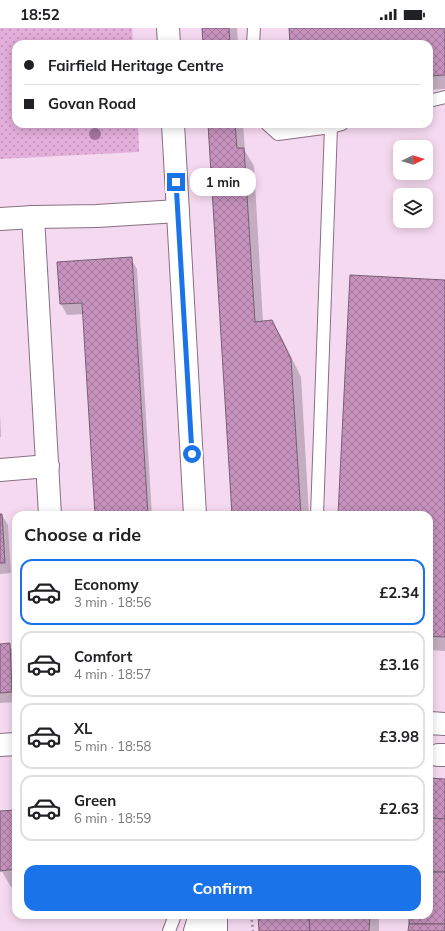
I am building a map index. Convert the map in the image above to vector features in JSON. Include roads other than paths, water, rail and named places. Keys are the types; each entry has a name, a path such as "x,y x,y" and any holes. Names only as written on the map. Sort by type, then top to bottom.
{"street":[{"path":"168,28 169,40"},
{"path":"173,128 195,511"},
{"path":"0,219 97,216 178,211"},
{"path":"33,217 50,511"},
{"path":"0,470 48,466"},
{"path":"433,723 445,724"},
{"path":"0,746 12,744"},
{"path":"195,931 199,919"},
{"path":"216,919 216,931"}],"lane":[{"path":"253,40 254,28"},
{"path":"433,100 445,97"},
{"path":"271,128 278,134 317,128"},
{"path":"317,511 337,128"},
{"path":"169,931 174,919"}]}
